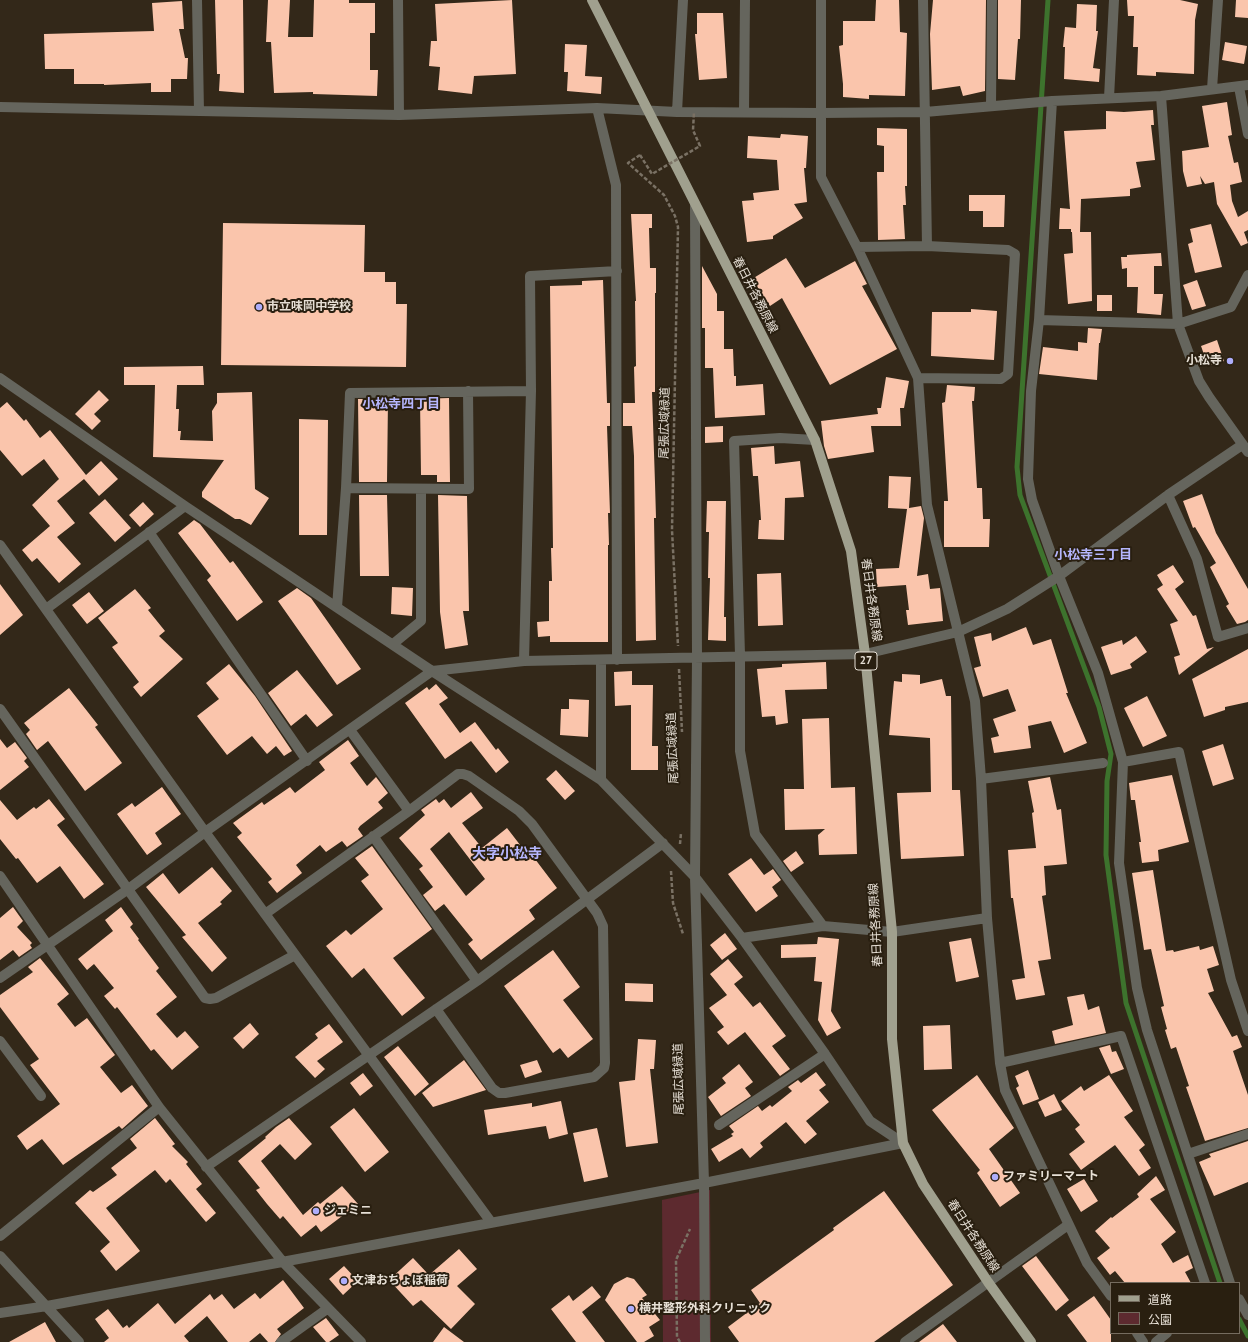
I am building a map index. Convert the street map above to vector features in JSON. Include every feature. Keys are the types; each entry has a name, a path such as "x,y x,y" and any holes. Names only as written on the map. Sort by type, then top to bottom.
{"main road":[{"name":"春日井各務原線","path":"592,0 695,206 815,440 851,551 865,654 892,932 892,1039 903,1143 923,1184 1030,1342"}],"street":[{"path":"197,0 199,112"},
{"path":"398,0 399,115"},
{"path":"677,112 683,0"},
{"path":"744,112 745,0"},
{"path":"821,0 821,177 857,248 918,378 927,505 975,701 981,779 987,918 1000,1063 1005,1090 1087,1263 1110,1295"},
{"path":"923,0 927,246"},
{"path":"991,105 992,0"},
{"path":"1109,98 1114,0"},
{"path":"1212,89 1218,0"},
{"path":"0,107 399,115 597,108 677,112 925,112 991,105 1161,96 1243,86 1248,134"},
{"path":"0,978 126,890 432,671 524,661 617,660 740,655 865,654 958,632 1007,609 1059,576 1168,495 1245,449 1199,381 1178,324 1161,96"},
{"path":"1052,101 1039,320 1031,392 1028,479 1032,500 1059,576 1098,673 1123,762 1119,863 1137,988 1147,1030 1230,1282"},
{"path":"597,108 616,185 617,660"},
{"path":"695,206 695,877 704,1183 705,1342"},
{"path":"857,248 927,246 1008,250 1015,254 1008,374 1001,380 918,378"},
{"path":"524,661 531,391 530,276 616,271"},
{"path":"1039,320 1178,324 1231,307 1248,275"},
{"path":"0,378 184,506 432,671 601,780 695,877 742,938 825,1054 870,1121 903,1143"},
{"path":"346,488 469,489 468,391"},
{"path":"337,607 346,488 350,393 531,391"},
{"path":"815,440 780,438 734,441 740,655 740,751 755,834 824,926"},
{"path":"393,644 421,621 421,489"},
{"path":"1168,495 1197,560 1218,637 1248,628"},
{"path":"46,609 184,506"},
{"path":"149,532 306,761"},
{"path":"0,545 205,832 491,1222"},
{"path":"601,660 601,780"},
{"path":"0,709 126,890 205,998 216,998 295,955"},
{"path":"350,730 409,811"},
{"path":"1123,762 1179,752 1231,980 1248,1030"},
{"path":"981,779 1103,763"},
{"path":"265,914 458,774 469,776 527,817 588,900 603,926 604,1068 594,1077 500,1093 492,1088 436,1009"},
{"path":"373,836 477,982"},
{"path":"206,1167 477,982 663,843"},
{"path":"0,876 159,1107 283,1262 360,1342"},
{"path":"742,938 824,926 892,932 987,918"},
{"path":"1000,1063 1121,1036 1205,1282"},
{"path":"0,1041 41,1096"},
{"path":"719,1125 825,1054"},
{"path":"0,1236 159,1107"},
{"path":"1188,1154 1248,1134"},
{"path":"0,1313 47,1306 704,1183 903,1143"},
{"path":"905,1342 1068,1224"},
{"path":"0,1256 79,1342"},
{"path":"1240,1301 1248,1316"},
{"path":"281,1342 327,1309"},
{"path":"1156,1342 1166,1334"}],"path":[{"name":"尾張広域緑道","path":"682,736 672,530 678,227 675,216 664,195 628,163 640,155 652,174 700,146 693,130 694,112"},
{"path":"681,829 678,858 671,871 673,903 684,939"},
{"path":"680,1342 677,1337 676,1260 690,1230 690,1222"}],"green space":[{"path":"710,1190 711,1342 663,1342 662,1200"}],"building":[{"path":"215,0 243,0 244,93 219,91 220,74 217,74"},
{"path":"268,0 290,0 288,37 313,37 314,0 349,0 349,3 375,3 375,33 370,33 370,70 378,70 377,96 313,94 313,92 274,93 271,42 266,42"},
{"path":"512,0 516,74 474,76 472,94 438,90 440,67 429,66 431,41 437,41 435,4"},
{"path":"876,0 899,0 900,32 907,33 905,96 869,95 869,99 843,97 839,46 843,45 843,21 875,21"},
{"path":"933,0 986,0 985,91 963,96 960,86 932,90 930,34"},
{"path":"998,0 1021,0 1020,39 1018,39 1015,80 998,79"},
{"path":"1127,0 1180,0 1198,4 1195,20 1194,74 1156,72 1156,76 1137,75 1138,47 1133,47 1134,16 1128,16"},
{"path":"1236,0 1248,0 1248,18 1235,17"},
{"path":"182,1 184,29 179,29 185,58 188,58 187,79 171,79 171,92 151,92 151,83 104,85 74,84 74,69 45,69 44,34 154,31 152,3"},
{"path":"1077,4 1097,5 1096,31 1098,31 1093,68 1100,69 1099,82 1064,79 1065,47 1063,47 1065,27 1076,28"},
{"path":"697,13 723,13 727,78 699,80 695,34 697,34"},
{"path":"1225,42 1247,46 1244,64 1222,60"},
{"path":"565,44 587,45 585,76 602,77 601,94 567,91 568,72 564,72"},
{"path":"1227,102 1232,135 1228,136 1234,163 1238,162 1242,182 1230,185 1232,201 1238,217 1248,211 1248,230 1244,232 1248,243 1241,246 1217,204 1214,182 1205,184 1200,176 1202,184 1187,187 1183,171 1182,151 1209,147 1202,106"},
{"path":"1153,110 1154,125 1151,125 1155,160 1136,162 1141,187 1130,189 1130,196 1081,199 1080,232 1071,232 1071,229 1059,229 1060,208 1070,209 1064,131 1106,129 1106,111 1124,112"},
{"path":"877,128 907,129 907,186 905,186 906,205 903,205 905,239 878,240 877,172 884,172 884,146 877,145"},
{"path":"781,134 808,136 806,168 804,168 807,202 794,204 803,218 773,236 773,239 747,242 742,201 754,200 753,193 779,190 777,160 747,158 748,136 780,138"},
{"path":"969,195 1005,195 1004,227 983,227 983,211 969,211"},
{"path":"631,214 652,214 652,228 649,228 650,268 656,268 655,392 652,392 656,518 654,518 656,640 636,641 634,456 632,426 623,426 623,403 635,403 634,367 636,366 636,301"},
{"path":"223,223 365,225 364,272 385,272 385,282 396,282 396,304 407,304 406,367 221,365"},
{"path":"1211,224 1222,267 1195,273 1188,244 1193,242 1190,229"},
{"path":"1072,232 1091,232 1092,301 1068,304 1064,254 1073,253"},
{"path":"1161,253 1162,266 1154,266 1154,294 1163,294 1161,315 1137,313 1138,287 1127,287 1127,268 1122,269 1121,257 1127,257 1127,255"},
{"path":"786,258 805,288 855,261 867,284 862,286 897,349 830,385 782,298 770,306 752,279"},
{"path":"702,266 717,294 717,311 724,311 724,349 733,349 736,386 763,384 765,415 715,418 713,368 705,368 705,328 702,328"},
{"path":"603,280 607,403 610,403 610,426 607,426 610,513 608,513 608,642 550,642 550,636 538,637 537,622 549,621 549,581 552,581 551,548 553,548 550,286 582,285 582,281"},
{"path":"1197,280 1206,306 1192,310 1183,285"},
{"path":"1097,295 1112,295 1112,311 1097,311"},
{"path":"971,309 997,311 994,360 931,356 932,312 971,312"},
{"path":"1088,328 1102,329 1099,343 1097,380 1039,374 1043,347 1078,351 1078,342 1087,343"},
{"path":"1217,340 1224,361 1208,366 1201,346"},
{"path":"203,366 204,385 177,385 176,409 179,409 178,431 181,431 180,440 213,441 212,411 217,403 217,393 252,392 255,489 269,498 251,525 240,519 235,519 202,497 202,492 224,460 153,457 155,385 124,385 124,367"},
{"path":"886,377 909,381 904,408 900,408 901,426 871,426 874,452 828,459 824,446 821,421 878,414 877,408 881,408"},
{"path":"947,385 975,387 974,401 972,401 977,488 982,488 983,519 990,519 989,547 944,547 944,501 948,501 942,403 945,402"},
{"path":"99,390 109,400 94,414 101,421 92,430 75,414"},
{"path":"449,398 450,482 437,482 437,475 421,475 420,399"},
{"path":"358,399 388,399 387,482 359,482"},
{"path":"7,402 24,421 26,419 40,438 50,430 86,475 101,461 118,479 99,496 84,479 57,501 75,523 57,537 81,564 59,583 37,558 32,562 22,550 50,526 32,505 59,479 44,459 22,476 0,450 0,408"},
{"path":"299,419 328,420 327,535 299,535"},
{"path":"723,426 723,442 705,443 705,427"},
{"path":"774,446 775,464 800,461 804,497 785,498 784,540 758,539 759,520 761,520 758,476 753,476 751,448"},
{"path":"889,476 911,477 909,508 921,506 924,518 917,576 928,574 930,589 940,588 943,621 908,625 906,610 909,610 906,585 877,587 876,569 899,568 907,509 888,508"},
{"path":"1202,494 1216,533 1248,589 1248,620 1245,622 1237,624 1226,606 1229,604 1210,567 1216,563 1195,527 1193,528 1183,501"},
{"path":"359,495 387,495 389,576 360,576"},
{"path":"438,495 467,496 469,611 463,611 468,645 445,649 440,612"},
{"path":"105,499 131,528 115,542 89,513"},
{"path":"707,501 726,501 724,617 726,617 726,641 708,640 710,578 708,578 709,532 706,532"},
{"path":"143,502 154,514 140,527 129,515"},
{"path":"194,520 200,524 230,563 233,561 263,602 237,621 207,580 211,576 178,533"},
{"path":"1173,565 1184,582 1175,589 1193,616 1196,615 1207,649 1214,647 1179,675 1174,657 1180,655 1170,624 1178,621 1157,589 1163,585 1157,575"},
{"path":"781,573 783,625 758,626 757,574"},
{"path":"0,584 23,615 0,635"},
{"path":"392,587 413,588 412,616 391,614"},
{"path":"297,588 311,598 361,669 337,685 278,601"},
{"path":"135,589 151,608 148,610 165,631 159,636 183,659 141,697 133,687 139,682 112,647 118,643 98,618"},
{"path":"89,592 104,611 87,624 72,605"},
{"path":"1026,627 1033,645 1051,639 1068,693 1066,693 1087,743 1064,753 1051,721 1028,726 1031,748 994,753 991,738 999,736 993,719 1016,711 1008,689 983,697 974,668 981,666 974,637 991,633 992,641"},
{"path":"1136,636 1147,652 1130,664 1132,668 1111,675 1101,647 1122,640 1123,645"},
{"path":"1248,649 1248,702 1225,707 1225,710 1204,717 1192,679"},
{"path":"826,662 827,689 785,690 788,723 776,725 775,716 762,717 757,669 782,667 782,664"},
{"path":"229,664 255,696 292,751 284,756 276,746 267,754 252,736 227,755 197,716 219,699 206,683"},
{"path":"297,670 333,715 317,727 306,714 291,726 268,693"},
{"path":"632,671 632,685 653,685 652,746 658,746 658,770 631,770 631,705 615,706 614,672"},
{"path":"902,674 920,675 920,684 942,679 946,696 951,696 952,790 960,790 964,856 901,859 897,793 931,792 930,738 889,735 894,681 902,682"},
{"path":"436,684 448,698 439,704 460,733 475,722 496,750 498,748 509,762 496,773 471,741 445,759 405,703 427,687 429,690"},
{"path":"69,688 98,725 95,727 122,763 85,791 48,741 37,750 26,734 30,730 24,723"},
{"path":"1147,696 1167,736 1143,747 1124,708"},
{"path":"569,699 589,700 588,737 560,735 561,709 569,709"},
{"path":"829,718 831,788 855,787 857,854 819,855 818,835 825,829 785,830 784,789 804,789 802,719"},
{"path":"0,739 7,748 15,742 27,758 24,761 29,767 0,790"},
{"path":"348,740 359,756 350,763 367,786 376,777 388,793 378,802 383,808 360,826 358,829 363,836 347,847 342,841 326,852 320,845 296,865 302,873 277,893 268,882 272,879 237,837 242,833 233,823 262,802 264,805 290,787 295,793 325,770 319,762"},
{"path":"1223,744 1234,779 1213,786 1202,751"},
{"path":"556,770 575,791 565,800 546,779"},
{"path":"1172,775 1189,842 1158,850 1159,861 1142,863 1139,842 1141,842 1135,800 1131,800 1129,783"},
{"path":"1050,777 1057,810 1061,809 1067,864 1044,866 1046,895 1042,896 1051,959 1038,961 1045,995 1016,1000 1012,980 1025,978 1013,898 1011,898 1008,850 1036,848 1032,813 1034,812 1028,781"},
{"path":"162,787 181,814 155,833 162,844 147,855 117,814 132,803 135,807"},
{"path":"471,792 483,808 462,823 482,848 507,828 524,850 525,849 534,860 535,859 557,888 529,910 535,919 481,960 468,944 473,940 444,904 435,911 423,895 433,887 419,869 423,866 399,838 425,815 421,810 436,799 439,803 444,799 451,808","holes":["449,832 485,879 466,896 430,849"]},
{"path":"49,799 65,819 57,825 104,884 84,899 60,866 37,883 18,858 16,859 0,839 0,800 17,820 34,807 36,809"},
{"path":"372,846 432,929 393,958 425,998 402,1016 364,968 352,978 326,946 346,930 351,935 383,909 361,881 369,875 355,858"},
{"path":"796,851 804,863 791,872 783,861"},
{"path":"751,858 764,875 773,869 781,880 772,887 778,896 756,912 728,874"},
{"path":"212,867 232,891 220,902 222,904 198,923 227,958 212,972 182,937 186,935 146,887 163,873 179,894"},
{"path":"1153,870 1166,951 1173,950 1174,952 1199,946 1200,950 1213,946 1219,965 1207,969 1214,991 1208,993 1232,1037 1237,1035 1242,1047 1233,1051 1248,1095 1248,1128 1205,1141 1186,1087 1189,1086 1176,1047 1171,1049 1165,1030 1167,1029 1161,1007 1164,1006 1151,949 1144,950 1132,873"},
{"path":"13,907 23,921 17,927 32,943 30,945 32,948 19,957 13,950 0,960 0,918"},
{"path":"121,907 133,924 130,927 139,939 138,940 159,968 156,971 177,997 156,1014 177,1038 185,1031 199,1047 172,1070 154,1049 151,1051 117,1007 115,1009 104,996 114,988 94,964 87,970 78,959 113,931 105,920"},
{"path":"725,933 737,949 722,960 710,945"},
{"path":"818,937 839,939 831,1011 841,1028 827,1036 818,1020 822,982 814,981 816,957 781,958 781,945 817,944"},
{"path":"971,938 979,977 956,982 949,942"},
{"path":"553,950 580,987 563,1000 593,1039 568,1058 560,1048 553,1053 504,986"},
{"path":"40,958 69,994 57,1004 75,1027 87,1018 115,1055 100,1067 121,1093 132,1085 148,1106 122,1129 119,1126 63,1165 42,1139 27,1150 17,1136 60,1104 30,1065 39,1059 0,1007 0,995 33,972 28,967"},
{"path":"728,959 743,977 734,984 753,1007 760,1002 786,1036 772,1046 790,1069 780,1076 745,1032 728,1045 717,1032 724,1027 709,1008 727,995 710,974"},
{"path":"625,983 653,984 653,1002 625,1001"},
{"path":"1084,994 1088,1010 1099,1006 1106,1033 1055,1044 1052,1031 1073,1025 1067,997"},
{"path":"250,1023 259,1034 243,1049 233,1038"},
{"path":"329,1024 343,1042 317,1061 325,1069 315,1078 295,1057 318,1038 315,1034"},
{"path":"950,1025 952,1069 924,1070 923,1026"},
{"path":"638,1039 656,1040 654,1069 650,1069 658,1143 626,1147 619,1082 635,1080"},
{"path":"1110,1045 1112,1052 1116,1051 1124,1069 1111,1074 1099,1048"},
{"path":"398,1046 429,1084 415,1096 384,1057"},
{"path":"464,1060 486,1090 433,1107 422,1093"},
{"path":"537,1060 542,1072 525,1078 520,1065"},
{"path":"739,1064 753,1082 745,1088 751,1096 721,1116 708,1097 726,1083 722,1078"},
{"path":"1028,1070 1039,1099 1023,1105 1016,1088 1019,1086 1015,1076"},
{"path":"816,1072 826,1085 819,1090 829,1102 806,1121 817,1134 805,1144 786,1122 760,1143 763,1147 750,1158 742,1148 719,1162 711,1149 733,1136 731,1134 734,1132 729,1126 758,1106 762,1111 770,1105 772,1107 792,1091 788,1087 798,1080 801,1083"},
{"path":"363,1073 373,1086 360,1096 350,1083"},
{"path":"977,1075 1014,1128 989,1149 1020,1193 1000,1207 977,1173 980,1170 932,1110"},
{"path":"1109,1075 1133,1111 1124,1117 1145,1145 1139,1150 1151,1168 1139,1176 1115,1145 1081,1170 1069,1154 1085,1142 1075,1129 1080,1125 1061,1101 1081,1086 1084,1091"},
{"path":"1054,1094 1062,1110 1045,1117 1038,1102"},
{"path":"561,1101 568,1134 549,1139 546,1126 488,1135 484,1110 532,1103 532,1107"},
{"path":"354,1108 389,1152 365,1172 330,1127"},
{"path":"155,1118 175,1144 172,1146 188,1162 186,1164 202,1184 196,1189 216,1213 206,1222 170,1179 166,1183 155,1170 106,1208 140,1251 116,1271 100,1251 110,1242 75,1203 90,1190 93,1192 117,1175 111,1168 137,1148 130,1139"},
{"path":"289,1118 312,1144 295,1160 280,1144 261,1161 303,1215 318,1202 320,1204 342,1186 358,1204 321,1232 316,1225 301,1237 283,1216 280,1219 267,1204 256,1190 260,1188 238,1161 266,1138 265,1137 276,1127"},
{"path":"597,1128 608,1177 584,1182 573,1133"},
{"path":"1248,1141 1248,1182 1214,1196 1199,1162 1211,1157 1209,1154"},
{"path":"1156,1176 1165,1190 1150,1199 1176,1232 1161,1244 1173,1263 1188,1255 1193,1268 1185,1272 1190,1282 1124,1282 1115,1271 1110,1275 1097,1258 1110,1248 1095,1231 1111,1217 1112,1218 1139,1197 1137,1194"},
{"path":"1084,1179 1098,1201 1081,1212 1067,1189"},
{"path":"884,1191 953,1285 874,1342 739,1342 728,1327 760,1303 751,1290 834,1230 833,1228"},
{"path":"459,1249 477,1269 457,1286 475,1304 451,1329 421,1300 413,1306 389,1280 413,1258 429,1275"},
{"path":"1036,1256 1069,1300 1056,1311 1022,1266"},
{"path":"344,1266 358,1281 343,1295 329,1279"},
{"name":"横井整形外科クリニック","path":"627,1277 634,1279 647,1295 642,1298 660,1320 649,1327 654,1336 644,1342 637,1342 605,1300 614,1284"},
{"path":"283,1280 304,1308 277,1329 281,1334 275,1342 268,1342 260,1333 249,1342 228,1342 207,1316 184,1336 189,1342 104,1342 109,1338 95,1319 108,1309 123,1328 127,1325 129,1328 158,1303 175,1324 210,1294 214,1300 222,1294 234,1309 255,1293 260,1299"},
{"path":"592,1286 601,1297 582,1312 605,1342 576,1342 551,1309 569,1295 573,1301"},
{"path":"1094,1296 1110,1319 1111,1342 1087,1342 1067,1315"},
{"path":"326,1318 339,1335 329,1342 326,1342 313,1327"},
{"path":"45,1322 56,1342 9,1342"},
{"path":"943,1324 957,1342 919,1342"},
{"path":"444,1327 464,1342 433,1342"}],"waterway":[{"path":"1048,0 1017,467 1020,495 1099,707 1111,754 1107,781 1106,855 1126,1003 1220,1282"},
{"path":"1240,1321 1248,1336"}],"place":[{"name":"市立味岡中学校","path":"259,307"},
{"name":"小松寺","path":"1230,361"},
{"name":"ファミリーマート","path":"995,1177"},
{"name":"ジェミニ","path":"316,1211"},
{"name":"文津おちょぼ稲荷","path":"344,1281"},
{"name":"横井整形外科クリニック","path":"631,1309"}],"district":[{"name":"小松寺四丁目","path":"401,404"},
{"name":"小松寺三丁目","path":"1093,555"},
{"name":"大字小松寺","path":"507,854"}]}
